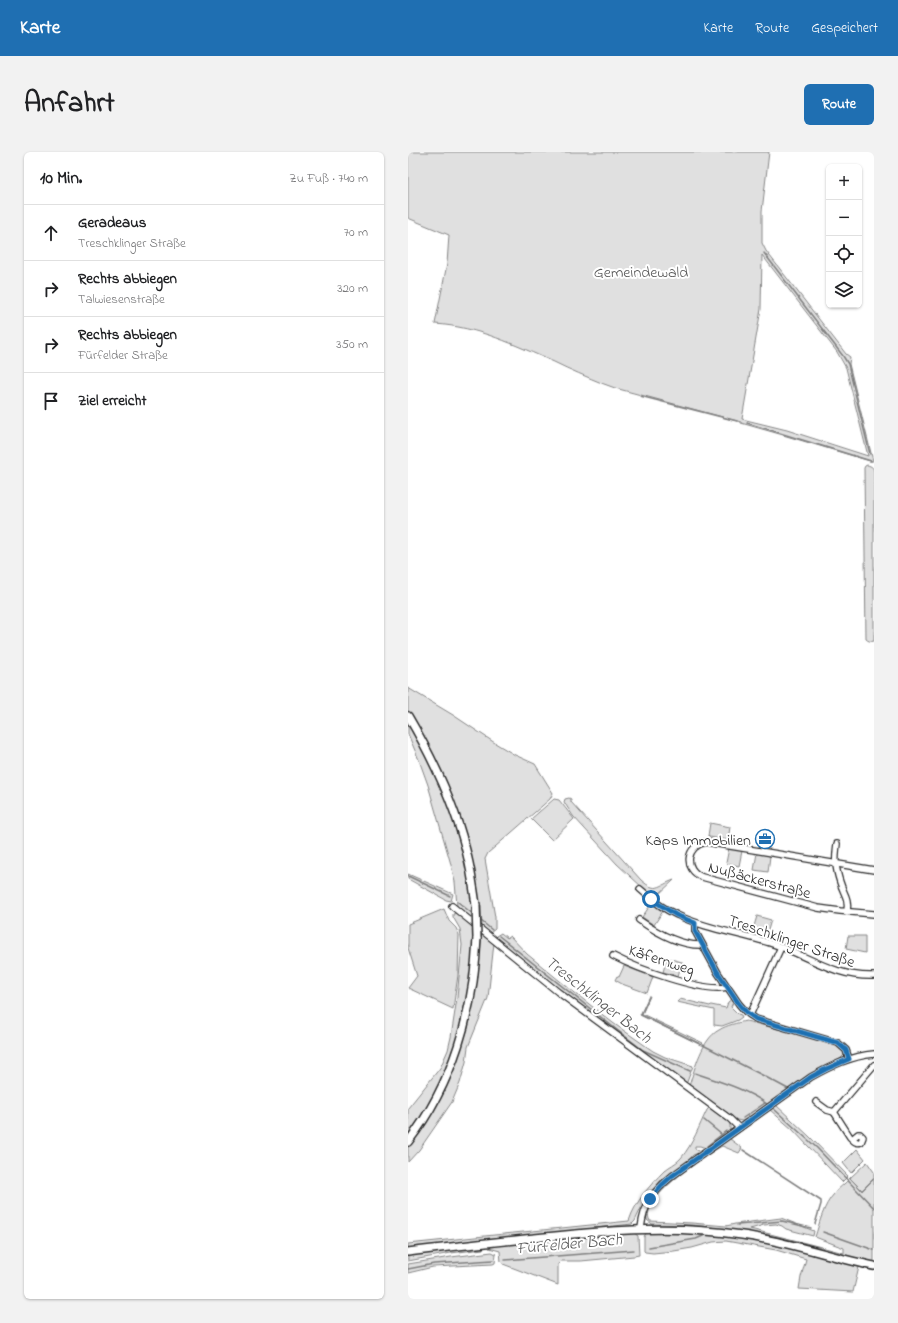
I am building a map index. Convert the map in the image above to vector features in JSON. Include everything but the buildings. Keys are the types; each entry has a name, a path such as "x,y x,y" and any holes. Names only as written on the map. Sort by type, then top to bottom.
{"main road":[{"path":"408,716 427,751 453,807 469,863 476,905 477,938 472,989 464,1028 458,1046 451,1066 434,1103 408,1142"},
{"path":"408,1252 597,1231 641,1228 706,1231 742,1235 874,1266"}],"street":[{"name":"Nußäckerstraße","path":"874,870 706,842 696,845 690,855 691,869 696,875 702,877 818,908 874,914"},
{"path":"837,844 835,864 840,884 848,901 847,912"},
{"name":"Treschklinger Straße","path":"640,889 651,899 666,909 695,923 732,932 781,947 838,971 860,976 874,976"},
{"path":"452,906 558,992 730,1119 739,1128"},
{"path":"639,920 667,937 694,945 702,945"},
{"path":"695,923 695,931 702,945 739,1004 750,1015 756,1019 838,1043 846,1050 849,1059"},
{"path":"750,1015 781,947"},
{"name":"Käfernweg","path":"613,956 647,971 688,983 715,988 728,987"},
{"path":"641,1228 642,1215 645,1207 663,1184 811,1077 849,1059 874,1054"},
{"path":"834,1112 874,1065"},
{"path":"816,1102 827,1110 834,1112 852,1139"}],"green space":[{"name":"Gemeindewald","path":"408,152 769,152 762,211 762,243 766,251 846,354 850,357 849,364 873,461 741,422 615,388 525,349 482,333 435,324 447,264 449,235 408,218","holes":["762,255 837,352 846,368 868,456 787,430 742,419 761,309"]},
{"path":"867,465 874,470 874,641 869,641 866,639 864,468"},
{"path":"408,688 515,755 535,764 553,793 550,799 488,853 485,859 495,917 495,929 490,933 482,928 481,905 479,905 471,855 463,829 419,729 408,710"},
{"path":"408,721 439,782 455,820 467,870 472,900 473,920 457,906 455,882 450,861 428,785 408,734"},
{"path":"569,798 646,884 651,887 658,887 674,880 658,895 653,895 643,888 617,864 573,816 564,802 565,799"},
{"path":"554,799 559,800 574,819 552,840 531,819"},
{"path":"710,823 730,827 728,840 709,837"},
{"path":"729,848 742,851 739,866 726,863"},
{"path":"757,853 770,856 768,872 754,870"},
{"path":"408,874 453,894 451,901 446,900 408,879"},
{"path":"652,903 663,911 654,925 642,917"},
{"path":"444,909 449,921 456,928 459,935 458,975 453,1009 408,988 417,976 408,948 408,924"},
{"path":"457,913 473,926 474,936 472,971 461,1028 441,1081 427,1109 408,1137 408,1108 440,1068 448,1050 451,1037 457,998 462,945 460,929 453,917 453,914"},
{"path":"757,916 771,920 766,937 752,933"},
{"path":"482,933 494,943 488,998 468,1047 466,1062 460,1083 452,1102 419,1150 408,1162 408,1147 439,1100 460,1052 468,1028 475,989"},
{"path":"501,933 507,938 510,936 527,954 560,981 613,1023 653,1051 665,1057 693,1066 687,1082 686,1083 580,1007 496,940 496,936"},
{"path":"848,936 865,936 865,953 846,949"},
{"path":"667,958 682,962 678,976 663,972"},
{"path":"624,966 653,977 647,993 615,980 617,976 619,977"},
{"path":"649,996 642,1014 703,1043 701,1045 640,1015"},
{"path":"680,999 726,1008 728,1002 732,999 733,1002 731,1007 742,1017 722,1026 714,1025 714,1010 677,1002"},
{"path":"746,1021 834,1043 843,1050 844,1055 840,1059 810,1075 748,1118 742,1121 737,1120 689,1086 700,1055 713,1034 732,1024"},
{"path":"775,1104 848,1176 842,1182 792,1129 770,1110 730,1139 742,1148 739,1153 722,1146 689,1168 663,1190 649,1212 650,1221 726,1226 781,1218 814,1231 813,1236 786,1229 776,1224 764,1225 750,1229 844,1253 844,1248 815,1237 822,1214 837,1190 850,1178 862,1191 874,1179 874,1263 749,1232 691,1225 652,1224 647,1220 647,1210 649,1205 664,1184"},
{"path":"710,1107 729,1120 730,1130 706,1148 695,1146 695,1149 701,1152 693,1155 688,1161 660,1181 642,1206 632,1224 408,1249 408,1244 629,1221 635,1207 648,1188 664,1171 679,1160 685,1153 707,1110"},
{"path":"857,1149 865,1159 851,1173 843,1163"},
{"path":"867,1162 874,1172 874,1178 862,1190 850,1178"},
{"path":"669,1232 724,1236 772,1243 874,1268 874,1271 859,1267 853,1292 799,1289 806,1259 776,1250 726,1241 713,1242 674,1251 653,1253 644,1251 644,1237 646,1233"},
{"path":"634,1233 638,1236 639,1255 581,1261 561,1261 558,1264 558,1285 503,1264 501,1262 500,1251 489,1248 490,1246"},
{"path":"482,1246 483,1249 408,1261 408,1254"},
{"path":"492,1252 496,1254 495,1263 493,1264 433,1267 408,1273 408,1264"}],"waterway":[{"path":"764,253 848,364 870,454"},
{"path":"640,396 737,421"},
{"path":"747,423 871,461"},
{"name":"Treschklinger Bach","path":"408,876 450,896"},
{"name":"Treschklinger Bach","path":"458,902 474,915"},
{"name":"Treschklinger Bach","path":"480,920 492,930"},
{"name":"Treschklinger Bach","path":"499,936 643,1050 690,1071"},
{"path":"649,997 641,1015 702,1045"},
{"path":"703,1045 788,1089"},
{"name":"Treschklinger Bach","path":"695,1073 742,1090 767,1104"},
{"path":"743,1118 765,1103"},
{"name":"Treschklinger Bach","path":"774,1109 817,1148 874,1208"},
{"path":"704,1120 722,1135"},
{"path":"707,1146 726,1131"},
{"path":"743,1150 821,1201 815,1224"},
{"name":"Fürfelder Bach","path":"737,1225 782,1221 811,1228"},
{"name":"Fürfelder Bach","path":"823,1232 874,1250"},
{"name":"Fürfelder Bach","path":"649,1247 696,1239 703,1236"},
{"name":"Fürfelder Bach","path":"505,1260 634,1250"},
{"name":"Fürfelder Bach","path":"408,1269 434,1264 493,1260"}],"place":[{"name":"Kaps Immobilien","path":"765,839"}],"route":[{"path":"650,1199 672,1176 811,1077 849,1059 846,1050 838,1043 756,1019 746,1012 718,973 695,931 695,923 676,915 651,899"}]}
